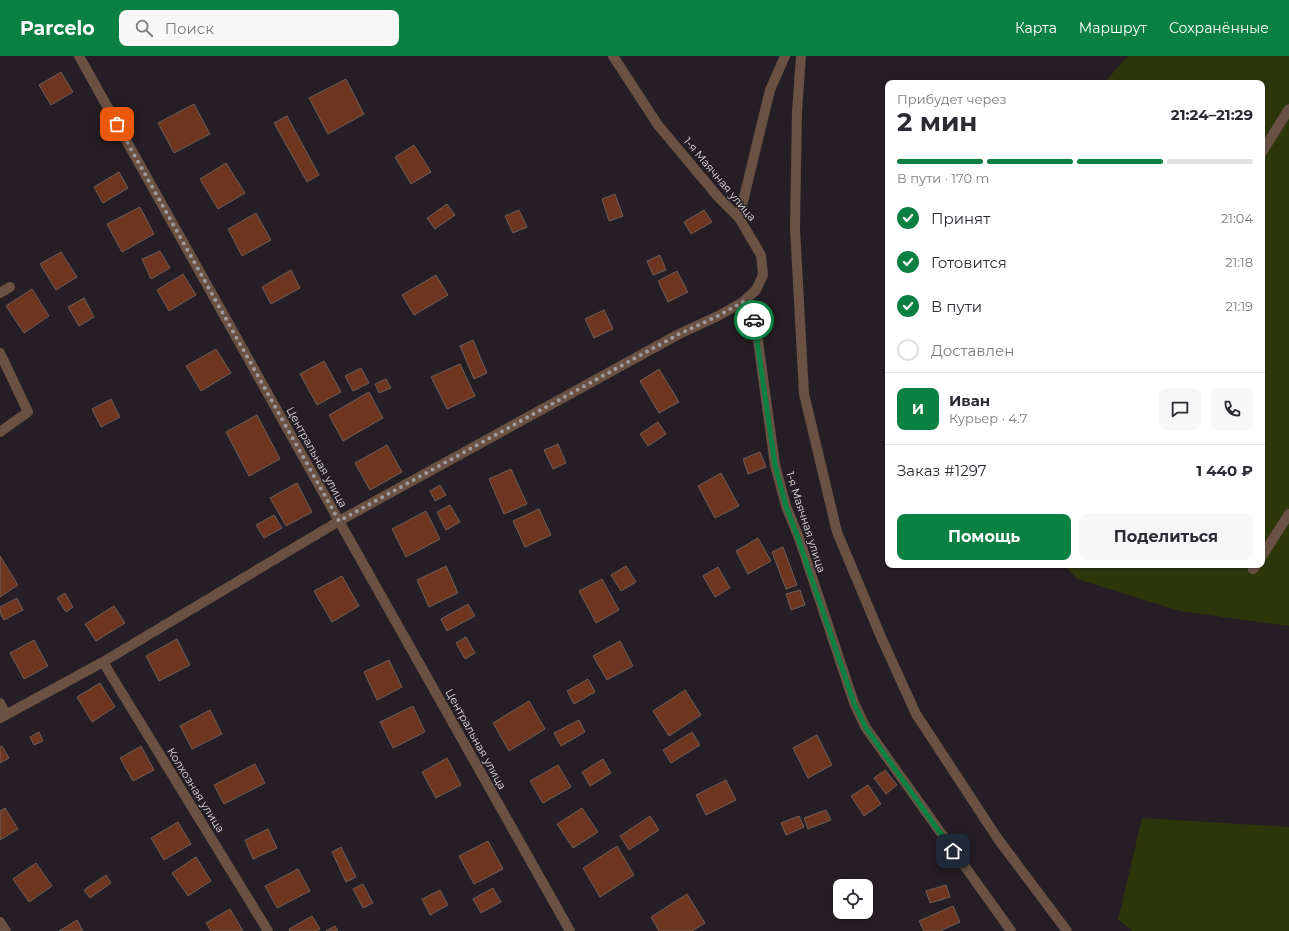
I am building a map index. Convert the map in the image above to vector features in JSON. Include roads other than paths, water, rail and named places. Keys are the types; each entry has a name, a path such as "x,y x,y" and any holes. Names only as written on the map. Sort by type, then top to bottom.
{"street":[{"name":"Центральная улица","path":"79,56 570,931"},
{"name":"1-я Маячная улица","path":"612,56 658,125 719,198 739,218 761,255 763,275 756,290 743,302 752,313 756,326 776,472 786,506 854,703 866,728 979,889 1011,931"},
{"path":"739,218 770,90 785,56"},
{"path":"801,56 797,111 795,228 804,394 837,532 881,637 916,714 998,839 1067,931"},
{"path":"1265,147 1289,109"},
{"path":"0,293 10,287"},
{"path":"0,703 3,716 103,662 339,521 679,334 718,316 743,302"},
{"path":"0,353 28,412 0,432"},
{"path":"1265,551 1289,514"},
{"name":"Колхозная улица","path":"103,662 268,931"},
{"path":"0,922 6,931"}]}
